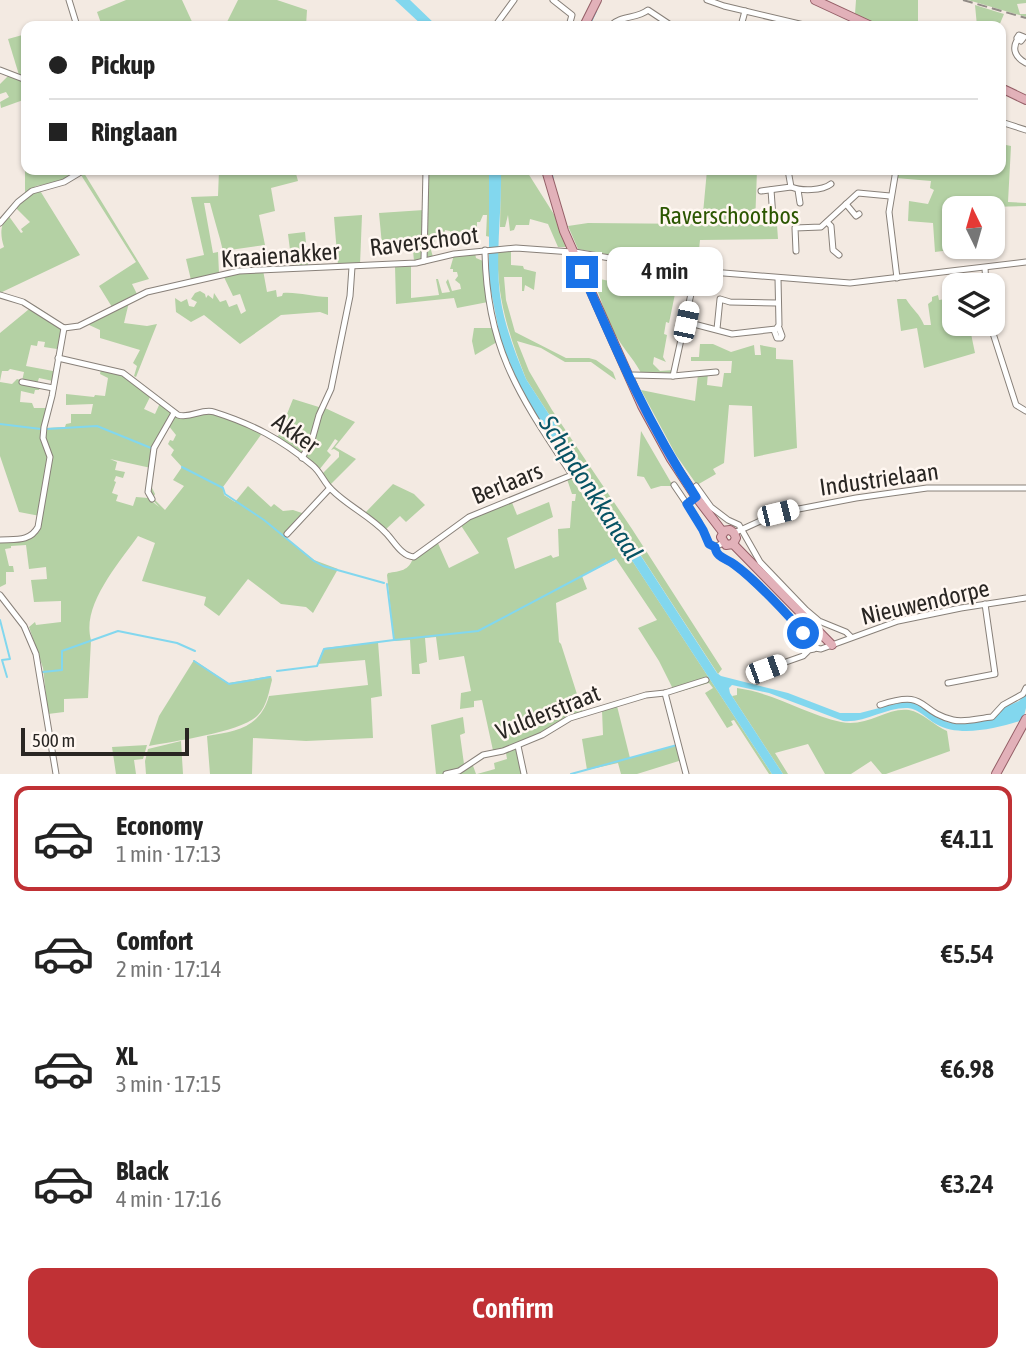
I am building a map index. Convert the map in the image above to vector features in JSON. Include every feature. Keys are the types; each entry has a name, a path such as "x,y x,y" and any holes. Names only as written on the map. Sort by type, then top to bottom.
{"main road":[{"path":"586,21 597,0"},
{"path":"815,0 852,21"},
{"path":"1006,90 1026,100"},
{"path":"549,175 563,227 642,406 696,497 724,532"},
{"path":"738,531 733,544 719,545 724,532 738,531"},
{"path":"733,544 832,645"},
{"path":"996,774 1025,720"}],"street":[{"path":"69,0 75,21"},
{"path":"499,21 514,0"},
{"path":"553,0 572,15 570,21"},
{"path":"707,0 787,21"},
{"path":"614,21 643,14 648,10 663,21"},
{"path":"742,21 745,11"},
{"path":"1018,39 1015,44 1016,53 1026,63"},
{"path":"0,70 21,78"},
{"path":"1006,124 1026,130"},
{"path":"0,223 18,202 32,191 64,182 76,175"},
{"path":"424,261 426,175"},
{"path":"789,175 791,187"},
{"path":"895,175 888,212 897,278"},
{"path":"761,191 791,187 798,190 827,187 831,184"},
{"path":"771,190 773,218"},
{"path":"798,190 800,203"},
{"path":"796,251 795,228 821,227 858,193 891,196"},
{"path":"846,204 856,216 859,214"},
{"path":"827,222 831,226 833,250 839,255"},
{"name":"Raverschoot","path":"352,267 531,247 696,271 850,284 1026,262"},
{"name":"Berlaars","path":"330,488 377,524 411,557 468,517 572,475 523,400 502,355 490,310 486,250"},
{"name":"Kraaienakker","path":"64,328 79,326 147,292 239,271 352,267 350,296 331,389 318,415 312,440 302,458"},
{"path":"985,268 985,273"},
{"path":"673,376 696,271"},
{"path":"686,322 732,334 776,329 778,278"},
{"path":"0,295 23,302 64,328 43,434 50,457 47,485 36,533 25,539 0,540"},
{"path":"717,329 720,299 730,302 777,303"},
{"path":"994,336 1016,405 1026,411"},
{"path":"58,358 122,373 174,413 155,446 148,492 152,499"},
{"path":"633,375 673,376 716,372"},
{"path":"22,382 53,388"},
{"name":"Akker","path":"174,413 189,417 210,411 236,418 269,434 315,467 330,488 287,534"},
{"path":"674,485 709,544 719,545 718,555 736,565 790,619 811,647"},
{"path":"695,485 711,507 738,531 760,562 806,610 818,621 842,630 851,638"},
{"name":"Industrielaan","path":"738,531 764,518 797,508 908,490 949,487 1025,488"},
{"path":"687,504 696,497"},
{"path":"0,595 24,626 34,646 41,672 56,774"},
{"name":"Nieuwendorpe","path":"757,681 767,671 803,656 811,647 821,649 898,621 1026,598"},
{"path":"948,683 995,674 985,604"},
{"name":"Vulderstraat","path":"446,774 458,771 483,755 518,746 570,718 706,680"},
{"path":"880,705 898,699 914,699 943,716 960,721 992,717 1003,705 1023,694 1026,688"},
{"path":"665,693 686,774"},
{"path":"518,746 524,774"}],"green space":[{"path":"126,0 182,0 192,21 100,21 97,12"},
{"path":"238,0 277,0 307,10 306,21 228,21"},
{"path":"856,0 918,0 918,21 869,21 855,14"},
{"path":"968,0 1026,0 1026,3 1017,4 1020,14 1026,14 1026,17"},
{"path":"975,5 1004,14 1001,21 977,21"},
{"path":"21,35 21,76 19,75 8,39"},
{"path":"9,75 21,79 21,101 1,108 0,102 9,97 6,92 0,94 0,84"},
{"path":"1006,145 1011,146 1008,202 1026,203 1026,206 1005,207 1005,196 942,196 942,251 935,252 933,223 908,221 909,201 928,204 934,190 930,188 931,181 896,178 896,175 1006,175"},
{"path":"25,175 73,175 63,181 36,186 25,194"},
{"path":"81,175 85,175 149,279 132,284 137,294 112,307 99,286 136,262"},
{"path":"219,175 296,175 298,181 271,188 275,211 259,215 265,245 223,251 210,203 204,203 213,253 218,252 219,273 191,280 186,259 204,255 191,197 218,196"},
{"path":"428,175 489,175 490,237 486,236 487,215 483,215 480,222 477,222 477,231 453,232 453,240 450,231 445,230 444,239 441,240 441,236 435,237 435,242 429,243 433,257 426,259"},
{"path":"501,175 529,175 555,216 569,247 558,247 548,224 530,219 529,225 516,225 514,230 510,231 508,215 505,227 500,227"},
{"name":"Raverschootbos","path":"707,175 757,175 755,225 777,225 778,239 700,240 699,250 661,247 661,264 578,249 568,226 588,223 702,224"},
{"path":"39,189 80,255 0,293 3,223 8,215 21,233 23,232 21,229 30,222 15,207"},
{"path":"424,210 423,260 414,261 412,240 406,240 404,245 382,245 379,213"},
{"path":"362,215 360,265 338,266 334,217"},
{"path":"305,232 308,266 292,266 288,234"},
{"path":"511,250 511,265 523,266 524,269 536,272 534,290 525,285 522,291 522,277 504,277 506,300 515,332 566,358 596,360 613,372 616,380 591,362 565,362 541,348 517,341 529,371 552,410 722,669 718,674 526,379 510,333 499,285 498,252"},
{"path":"475,253 476,258 483,261 488,302 457,308 454,298 396,304 395,266 411,265 411,298 439,295 436,279 442,293 450,292 446,282 448,279 452,291 461,289 455,280 457,272 450,269 454,255"},
{"path":"263,270 267,292 276,290 277,297 289,293 328,297 328,315 320,312 281,315 240,344 204,315 191,322 176,312 175,298 181,302 187,299 189,306 194,307 197,302 191,299 200,291 206,298 208,295 213,299 214,293 220,302 226,300 229,307 237,304 241,314 246,311 240,294 233,296 223,275"},
{"path":"631,278 652,287 676,289 664,334 667,335 663,357 666,362 654,357 653,364 660,371 674,370 673,374 642,375 608,321 596,287 600,279 614,282 613,291 623,296"},
{"path":"938,295 939,300 942,300 942,336 971,336 975,353 924,368 917,328 901,331 897,299 906,299 924,325 931,325 928,304 932,297"},
{"path":"129,302 124,323 147,326 157,324 136,377 137,366 133,363 140,350 100,338 100,330 87,324"},
{"path":"34,305 48,314 46,316 62,329 57,349 44,347 45,342 38,341 37,346 31,345 26,366 53,371 56,359 59,360 53,381 39,378 37,384 22,381 24,372 10,369 2,371 0,381 0,333"},
{"path":"474,328 493,328 497,342 475,355 472,341"},
{"path":"700,344 713,344 731,352 754,345 755,355 761,355 760,345 776,348 776,359 793,360 797,448 754,457 752,406 729,405 724,463 713,469 716,474 697,485 676,455 641,390 695,401 698,374 708,372 707,385 722,387 724,373 731,373 732,361 691,361 691,357 699,357"},
{"path":"101,369 122,374 151,395 144,409 155,414 160,403 172,413 153,448 151,468 110,459 117,462 115,470 125,472 123,478 116,476 114,481 116,482 112,493 118,495 116,501 133,506 136,497 148,498 159,507 150,497 151,486 155,494 153,498 165,510 184,486 173,480 182,467 171,455 174,450 168,444 176,435 168,425 175,416 216,413 230,416 263,432 223,487 224,495 235,502 248,486 271,507 274,504 283,511 293,510 305,514 286,538 314,560 338,569 313,613 306,607 281,604 248,579 219,616 204,605 206,597 142,581 155,543 138,536 104,585 92,613 89,627 91,640 88,698 64,699 64,712 48,714 43,668 29,627 35,622 36,625 61,622 61,601 34,602 31,580 47,579 46,567 29,569 26,545 5,549 9,566 13,566 14,572 6,572 6,584 0,587 0,541 26,540 39,532 51,462 46,443 46,428 65,427 71,423 71,414 91,414 93,404 66,405 66,394 105,396 108,378 100,374"},
{"path":"17,379 40,386 34,394 21,391 20,402 32,403 34,408 48,408 42,430 49,461 40,516 19,512 0,456 0,382 12,384"},
{"path":"293,399 322,408 302,455 277,439"},
{"path":"325,408 355,422 335,447 356,459 329,486 322,474 339,457 339,452 331,450 338,441 335,439 327,451 331,455 319,470 304,458 319,416"},
{"path":"641,431 673,486 651,489 644,477 637,476"},
{"path":"576,475 772,774 769,774 734,720 731,721 733,725 727,728 705,693 713,688 709,683 675,693 638,628 657,620 616,559 582,576 587,589 556,603 559,642 583,713 517,745 523,774 477,774 495,769 494,763 507,759 506,753 494,755 482,700 474,701 474,707 460,709 461,693 471,691 464,656 439,660 436,637 425,638 427,662 419,664 420,674 412,674 410,640 394,641 387,575 406,568 413,558 437,541 449,568 479,553 460,524 511,500 517,515 549,502 553,517 507,538 515,569 551,555 553,558 559,556 558,529 570,528 572,501 575,501 576,494 572,494 567,479 571,478 622,552 574,476"},
{"path":"393,484 414,494 425,505 406,522 400,516 385,530 365,513"},
{"path":"378,642 382,696 371,698 373,738 306,741 253,738 252,774 210,774 207,736 246,726 260,715 269,696 368,685 365,660 317,664 324,648"},
{"path":"194,660 228,683 271,676 264,707 250,721 238,726 149,746 159,716"},
{"path":"737,688 764,694 841,722 859,722 893,711 914,711 947,731 950,751 886,774 882,774 871,761 851,774 825,774 808,744 775,753 788,774 783,774 732,696 737,695"},
{"path":"617,706 630,758 678,745 682,760 637,774 621,774 618,763 587,770 582,739 603,735 602,710"},
{"path":"463,717 465,733 460,735 464,764 472,763 476,774 436,774 431,725"},
{"path":"181,741 183,774 146,774 148,749"},
{"path":"147,745 143,759 134,760 136,774 116,774 112,747"}],"water":[{"path":"395,0 410,0 432,21 418,21"},
{"name":"Schipdonkkanaal","path":"489,175 501,175 498,264 500,295 507,328 526,379 717,673 788,693 840,713 860,713 906,701 921,705 947,722 957,724 994,719 1005,707 1019,701 1026,693 1023,720 991,728 956,730 936,724 912,709 900,708 860,720 843,721 769,693 732,685 729,688 730,693 783,774 772,774 524,396 501,342 489,281"}],"waterway":[{"path":"591,21 596,11"},
{"path":"552,175 553,182"},
{"path":"0,424 41,429"},
{"path":"47,429 97,426 151,448"},
{"path":"182,467 223,488 225,494 264,520 314,561 384,583"},
{"name":"Schipdonkkanaal","path":"387,584 394,640 478,631 614,559"},
{"path":"0,620 10,659 2,660 7,677"},
{"path":"43,672 62,670 62,651 118,631 177,643 195,651"},
{"path":"277,671 317,666 324,649 394,640"},
{"path":"194,661 229,684 270,677"},
{"path":"571,774 677,745"}],"railway":[{"path":"963,0 1026,18"}],"route":[{"path":"582,272 653,428 696,497 687,504 709,544 715,547 721,558 736,565 803,633"}]}
